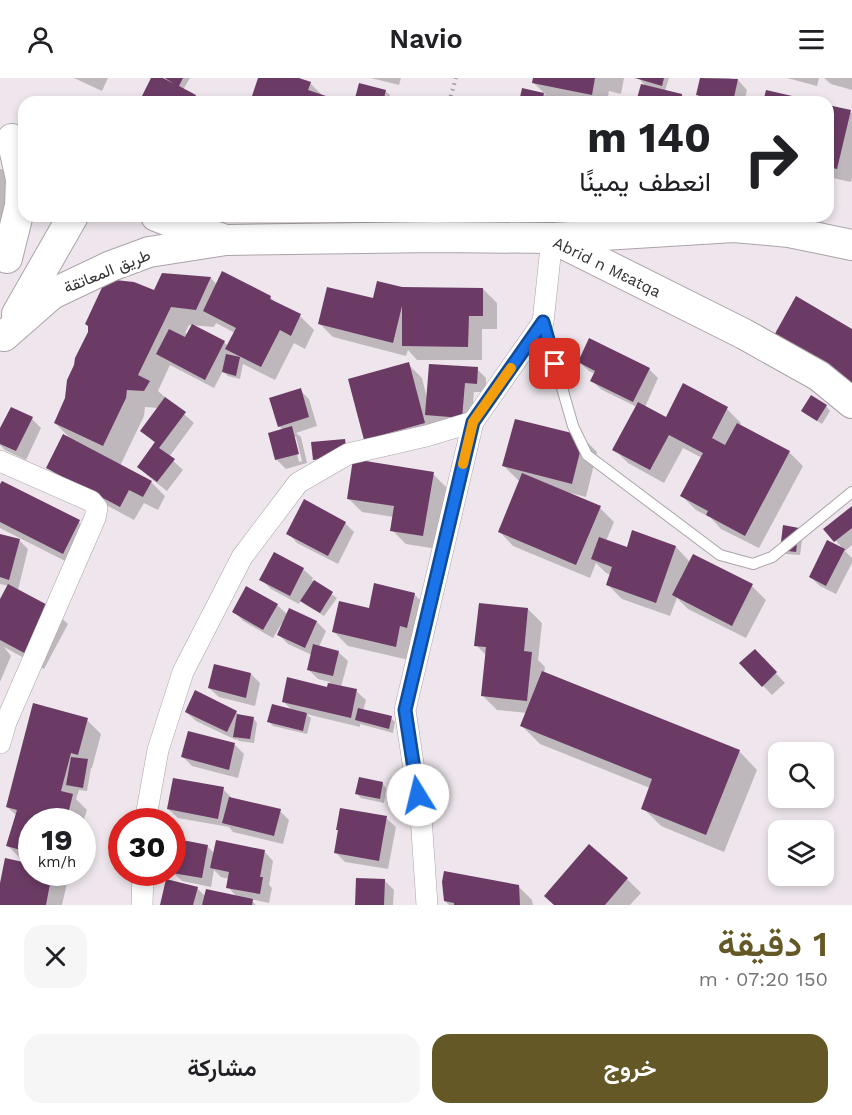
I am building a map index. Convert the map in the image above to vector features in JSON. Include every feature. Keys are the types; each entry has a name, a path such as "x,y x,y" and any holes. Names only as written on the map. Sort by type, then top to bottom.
{"main road":[{"path":"12,139 18,166"},
{"path":"4,265 18,213"},
{"path":"4,265 29,222"},
{"path":"2,339 70,222"},
{"path":"171,222 226,240"},
{"path":"552,238 734,227 789,232 852,245"},
{"name":"Abrid n Mɛatqa","path":"226,240 552,238 744,334 819,376 852,403"},
{"name":"طريق المعاتقة","path":"2,339 52,294 111,267 149,252 226,240"}],"street":[{"path":"427,905 421,816 405,710 473,422 543,322 552,238"},
{"path":"148,808 158,750 183,672 242,557 298,483 348,454 426,436 473,422"},
{"path":"0,461 91,501 97,508 96,518 6,722 0,743"},
{"path":"142,905 143,886"}],"lane":[{"path":"543,322 573,426 587,455 720,555 753,564 772,557 852,492"}],"path":[{"path":"451,96 456,78"}],"building":[{"path":"151,78 163,78 174,84 165,78 183,78 179,86 196,95 195,96 142,96"},
{"path":"258,78 299,78 311,82 308,90 326,96 252,96"},
{"path":"533,78 595,78 592,95 532,83"},
{"path":"635,78 664,78 662,86"},
{"path":"700,78 738,79 734,96 696,95"},
{"path":"359,83 386,90 384,96 356,96"},
{"path":"641,84 682,94 682,96 638,96"},
{"path":"522,88 544,93 543,96 520,96"},
{"path":"766,90 792,96 764,96"},
{"path":"834,106 851,110 837,169 834,168"},
{"path":"222,271 301,314 291,336 280,330 261,367 225,349 236,328 203,311"},
{"path":"162,273 211,277 196,310 171,307 138,375 150,381 144,391 127,390 126,398 103,446 54,423 65,398 67,380 75,358 88,332 88,326 85,324 106,279 134,282 154,290"},
{"path":"377,281 402,287 483,288 483,316 469,316 468,347 402,346 402,306 393,343 318,324 327,287 373,298"},
{"path":"796,296 852,329 852,386 772,339"},
{"path":"192,324 225,341 205,380 156,354 169,329 185,337"},
{"path":"589,338 650,368 633,402 590,381 595,371 578,362"},
{"path":"226,354 240,357 236,376 222,372"},
{"path":"409,362 425,423 364,440 348,379"},
{"path":"429,364 478,367 477,384 465,383 462,418 425,415"},
{"path":"683,383 728,407 712,438 725,445 737,423 790,451 745,536 706,515 708,511 680,496 703,453 669,435 650,470 612,450 638,402 666,417"},
{"path":"301,388 309,417 278,427 269,398"},
{"path":"811,395 827,405 817,421 801,411"},
{"path":"165,397 186,412 159,448 175,459 157,482 137,467 155,442 140,431"},
{"path":"11,407 33,417 16,451 0,444 0,428"},
{"path":"515,419 584,436 572,484 502,466"},
{"path":"292,426 299,454 275,460 268,433"},
{"path":"63,434 152,481 143,497 129,490 120,507 46,468"},
{"path":"345,439 347,456 313,460 311,442"},
{"path":"353,459 434,472 423,536 390,531 394,506 347,499"},
{"path":"522,473 601,506 576,565 498,532"},
{"path":"2,481 80,520 63,554 0,522 0,484"},
{"path":"304,499 346,522 328,556 286,534"},
{"path":"852,506 852,528 834,542 823,529"},
{"path":"783,525 799,528 796,552 780,550"},
{"path":"632,530 676,546 656,603 606,585 612,567 591,559 599,537 627,547"},
{"path":"0,534 20,539 9,580 0,577"},
{"path":"827,540 845,549 826,586 809,577"},
{"path":"274,552 304,568 290,596 259,580"},
{"path":"693,554 753,584 732,626 672,595"},
{"path":"314,580 333,592 320,613 300,601"},
{"path":"374,583 415,593 407,628 400,626 396,647 332,632 339,601 369,608"},
{"path":"8,584 55,609 30,656 0,640 0,599"},
{"path":"246,586 278,604 263,630 232,612"},
{"path":"479,603 528,608 524,651 532,652 527,701 481,696 486,647 474,646"},
{"path":"289,608 317,621 305,648 277,635"},
{"path":"313,644 339,651 333,676 307,670"},
{"path":"755,649 777,672 762,687 739,663"},
{"path":"214,664 251,673 246,698 208,688"},
{"path":"542,671 740,750 706,835 641,809 652,779 520,726"},
{"path":"287,677 327,687 328,683 357,689 351,718 282,702"},
{"path":"195,690 237,711 227,732 185,712"},
{"path":"33,703 88,718 78,755 71,753 61,791 73,794 70,808 18,808 18,849 6,846 17,810 6,807"},
{"path":"272,704 307,713 303,731 267,722"},
{"path":"358,708 392,716 389,729 355,720"},
{"path":"237,714 254,717 250,739 233,737"},
{"path":"188,731 235,743 229,770 181,757"},
{"path":"71,757 88,759 83,788 66,785"},
{"path":"359,777 383,782 380,799 355,794"},
{"path":"173,778 224,787 218,819 186,813 186,808 167,808"},
{"path":"229,797 281,809 274,836 222,823"},
{"path":"340,808 387,816 379,861 334,853"},
{"path":"216,840 265,850 260,877 263,877 260,894 226,888 229,872 210,868"},
{"path":"186,841 208,845 202,878 186,875"},
{"path":"589,844 628,878 605,905 554,905 544,896"},
{"path":"5,858 18,861 18,886 50,886 46,905 0,905 0,883"},
{"path":"444,871 519,885 520,905 454,905 454,903 444,901 442,882"},
{"path":"356,878 385,879 384,905 355,905"},
{"path":"186,884 198,887 193,905 160,905 164,886 186,886"},
{"path":"206,889 253,899 252,905 202,905"}],"slow traffic":[{"path":"463,464 473,422 511,368"}],"route":[{"path":"418,795 405,710 473,422 543,322 555,364"}]}
